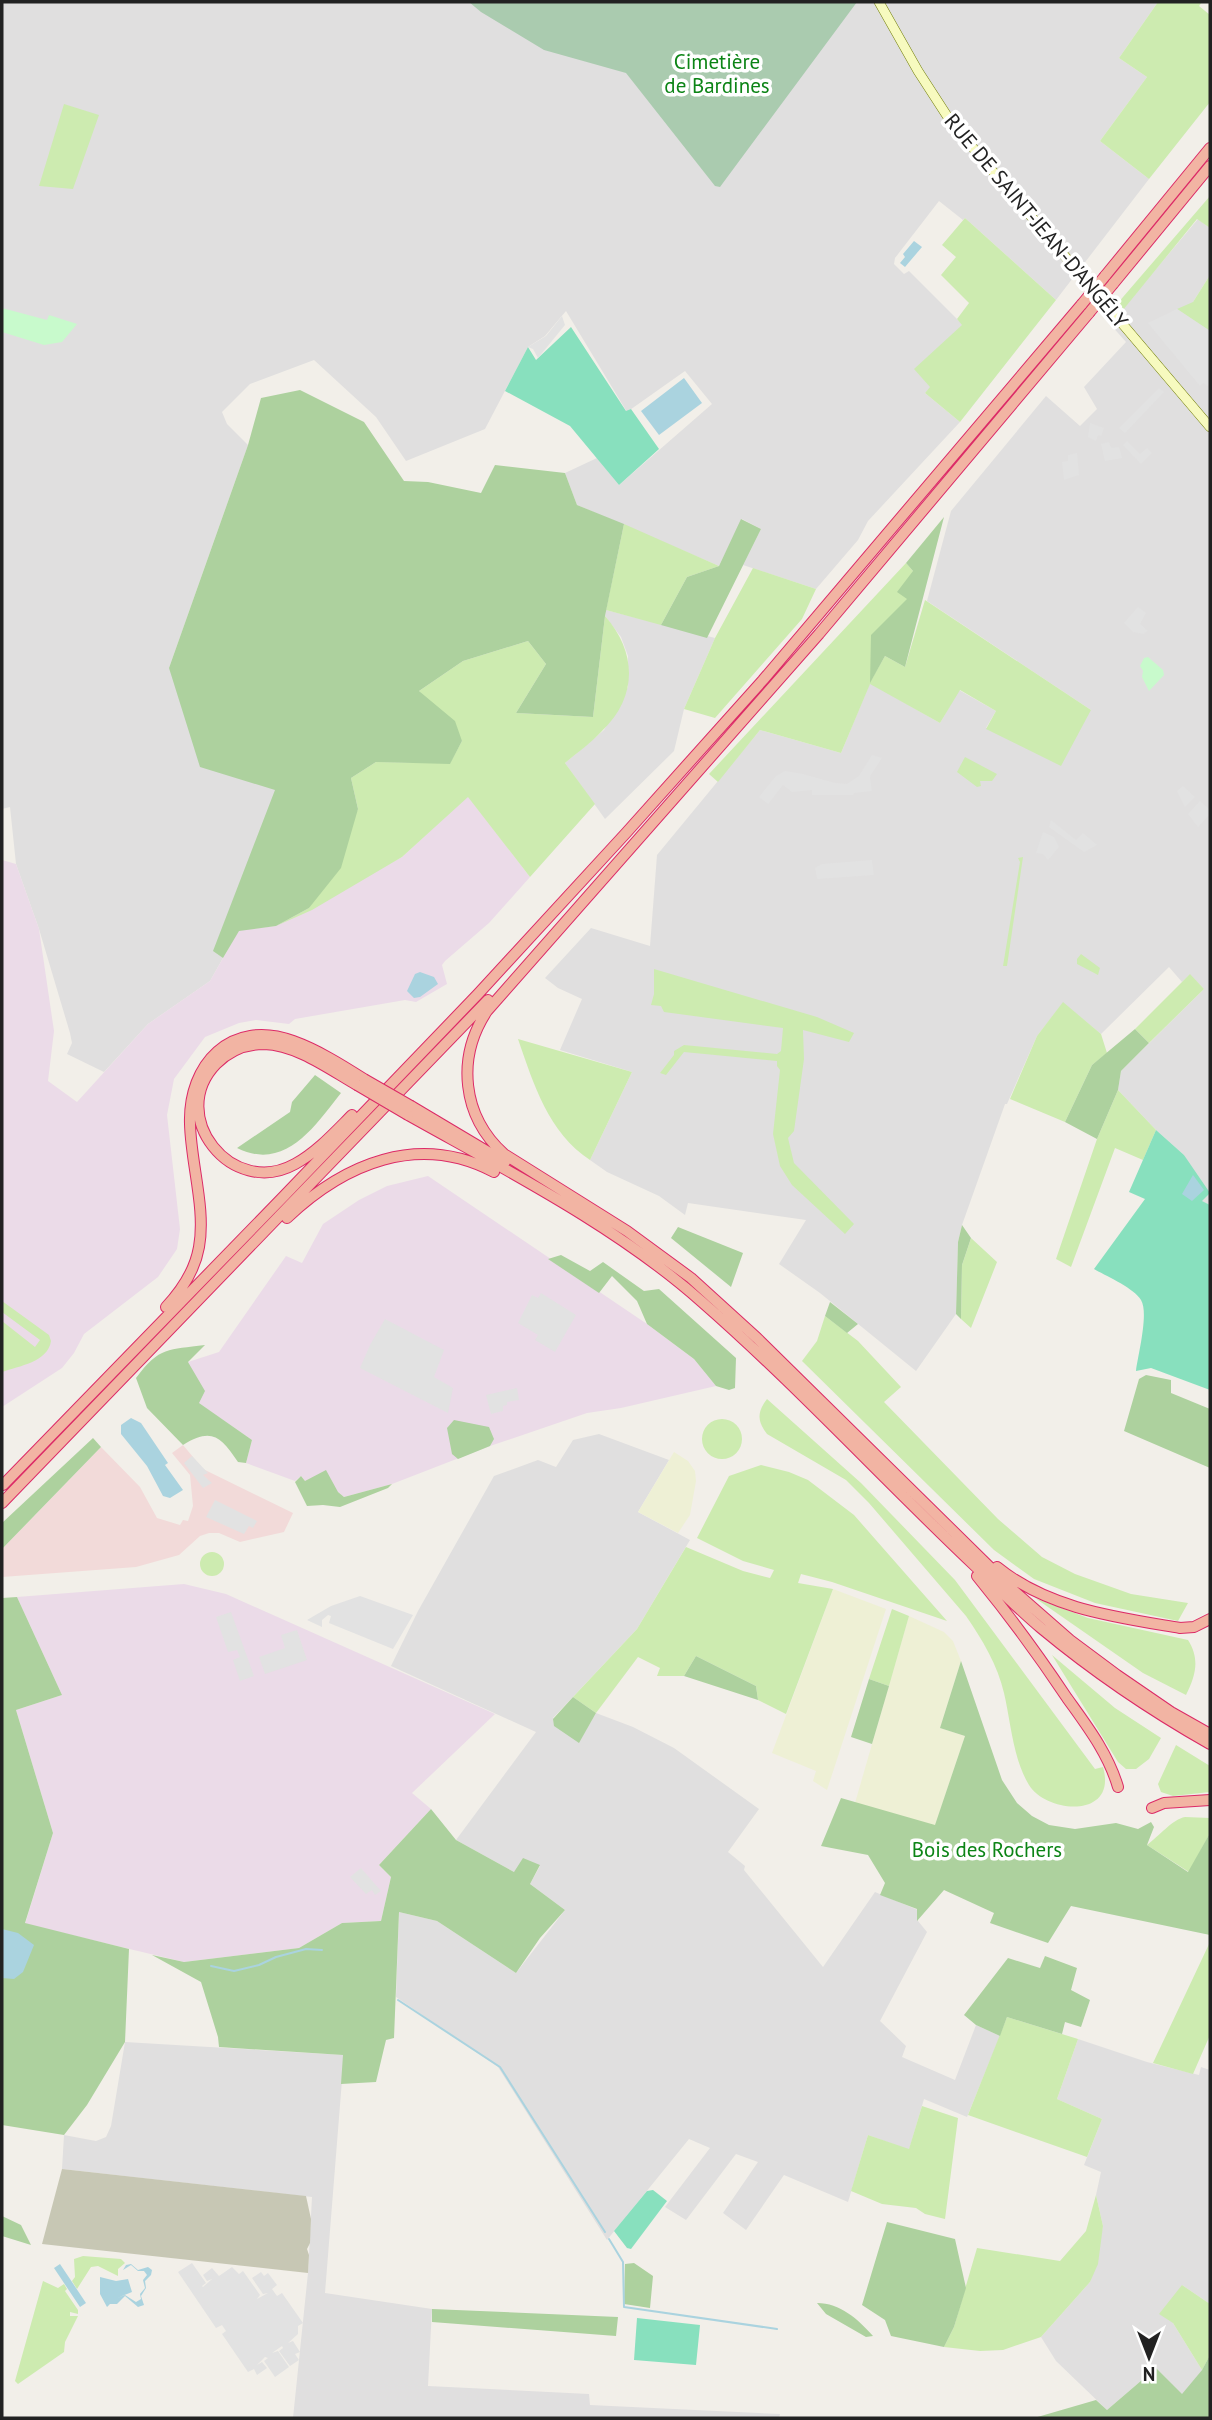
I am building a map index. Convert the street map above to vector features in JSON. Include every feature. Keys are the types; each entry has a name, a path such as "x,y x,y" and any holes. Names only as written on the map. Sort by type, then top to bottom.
{"highway":[{"path":"1210,146 1109,280 948,484 487,1011 477,1028 470,1049 467,1072 469,1096 477,1119 489,1139 513,1161 649,1246 709,1293 1014,1591 1070,1640 1171,1712 1210,1734"},
{"path":"1109,280 1210,166"},
{"path":"2,1485 443,1029 626,834 763,680 953,457 1086,309"},
{"path":"2,1503 477,1012 647,828"},
{"path":"360,1082 277,1045 248,1046 221,1059 204,1082 199,1113 202,1128 216,1153 246,1170 259,1172 295,1165 315,1150 443,1029"},
{"path":"2,1485 173,1299 192,1269 199,1248 201,1224 190,1108 201,1069 225,1046 239,1040 254,1036 280,1037 294,1041 608,1231 664,1270 703,1302 1038,1626 1102,1676 1210,1744"},
{"path":"410,1111 581,1203"},
{"path":"187,1310 324,1186 365,1164 392,1157 416,1154 474,1161 608,1231"},
{"path":"953,1530 1003,1571 1063,1604 1094,1613 1180,1628 1194,1627 1210,1619"},
{"path":"964,1556 972,1571 1034,1648 1100,1745 1112,1766 1118,1787"},
{"path":"1152,1808 1164,1803 1210,1800"}],"main road":[{"name":"RUE DE SAINT-JEAN-D'ANGÉLY","path":"879,2 918,72 951,122 1210,427"}],"shaded area":[{"path":"2,2 1158,2 1119,58 1147,77 1100,141 1149,179 1056,300 965,218 963,220 939,201 895,258 894,264 904,274 909,271 963,325 931,387 925,393 960,422 868,521 858,540 816,589 743,565 761,529 742,519 719,566 577,505 565,473 597,458 619,485 712,404 685,371 627,412 566,311 545,336 528,347 485,429 406,461 376,417 314,360 250,384 222,412 227,424 248,445 169,668 276,790 214,950 223,958 210,981 148,1024 104,1072 67,1054 72,1043 70,1033 39,929 16,864 10,807 2,809"},
{"path":"1198,219 1210,228 1210,275 1193,302 1210,331 1210,1205 1201,1201 1195,1174 1184,1155 1118,1090 1121,1071 1204,989 1190,975 1182,982 1169,967 1101,1034 1063,1003 1037,1036 1005,1104 958,1242 956,1314 916,1371 820,1293 779,1264 806,1220 688,1203 685,1215 659,1196 607,1172 590,1160 632,1072 560,1050 582,999 558,988 545,978 591,928 650,946 657,855 760,730 841,753 870,683 940,723 959,690 996,711 986,728 1091,710 927,601 951,511 1046,396 1080,426 1097,409 1084,387 1126,342 1110,324"},
{"path":"1177,309 1210,331 1208,386 1203,383 1200,386 1148,323"},
{"path":"562,316 565,325 538,358 533,349 528,347 546,336"},
{"path":"1159,388 1164,392 1125,433 1119,428"},
{"path":"1090,423 1104,428 1096,441 1088,437"},
{"path":"1127,441 1140,454 1147,448 1152,453 1141,464 1123,445"},
{"path":"1109,442 1111,448 1119,447 1122,458 1105,461 1101,444"},
{"path":"1077,453 1079,475 1064,480 1062,462 1068,461 1068,455"},
{"path":"1138,607 1146,613 1140,624 1148,631 1143,634 1133,632 1124,623"},
{"path":"606,610 715,638 684,709 674,751 605,819 565,763 604,730 628,687 628,656 621,637 605,616"},
{"path":"872,755 882,758 870,776 872,791 853,795 812,795 812,790 792,792 783,785 768,804 759,797 776,776 785,771 847,784 859,776"},
{"path":"1183,786 1195,797 1185,807 1177,791"},
{"path":"468,796 530,877 489,923 445,961 442,965 447,984 416,1002 405,1000 295,1019 289,1024 256,1020 239,1023 205,1037 174,1079 167,1115 180,1229 177,1249 158,1277 84,1334 62,1368 2,1407 2,860 16,864 39,929 54,1031 48,1081 77,1102 148,1024 210,981 239,930 276,926 402,857"},
{"path":"1200,801 1210,810 1210,814 1198,827 1188,814"},
{"path":"1051,820 1076,840 1083,833 1097,845 1084,852 1049,827"},
{"path":"1043,832 1054,837 1059,847 1048,860 1043,854 1036,853"},
{"path":"872,860 874,875 817,879 815,868 822,864"},
{"path":"428,1176 647,1324 694,1359 716,1386 587,1413 490,1446 392,1484 344,1497 338,1492 305,1481 301,1476 295,1481 246,1463 252,1440 198,1403 188,1362 219,1352 286,1256 302,1263 323,1224 359,1200 387,1186"},
{"path":"541,1293 576,1315 555,1352 535,1340 538,1335 518,1323 532,1295 538,1298"},
{"path":"385,1319 444,1350 434,1377 453,1388 448,1413 360,1368"},
{"path":"517,1388 519,1400 507,1402 503,1411 491,1414 486,1395"},
{"path":"599,1434 669,1460 638,1512 690,1540 637,1629 553,1718 579,1742 596,1713 633,1727 674,1748 759,1809 728,1852 745,1866 744,1870 823,1967 875,1892 918,1910 918,1921 927,1932 880,2021 906,2046 902,2057 955,2080 976,2025 1000,2036 967,2117 924,2099 909,2150 868,2135 848,2202 784,2175 746,2230 723,2213 758,2162 736,2154 686,2220 665,2207 710,2148 689,2139 607,2240 498,2067 396,1997 399,1912 437,1921 516,1973 565,1910 530,1884 540,1866 514,1872 456,1840 536,1732 391,1666 418,1611 494,1476 538,1460 556,1467 573,1440"},
{"path":"183,1445 203,1469 293,1513 284,1532 240,1542 219,1533 209,1533 200,1536 179,1555 136,1567 2,1577 2,1549 101,1447 140,1487 157,1518 180,1525 183,1520 188,1521 193,1506 190,1475 172,1453"},
{"path":"674,1452 688,1461 695,1471 696,1481 690,1515 678,1533 638,1512"},
{"path":"192,1456 208,1473 203,1475 212,1483 203,1488 184,1463"},
{"path":"215,1500 257,1521 253,1528 249,1526 244,1534 206,1517"},
{"path":"184,1584 226,1594 495,1714 412,1793 431,1809 379,1865 391,1877 381,1921 342,1923 299,1948 184,1962 25,1924 53,1833 16,1710 62,1695 17,1597"},
{"path":"833,1589 886,1609 827,1790 813,1781 816,1771 772,1753"},
{"path":"360,1596 413,1615 393,1649 329,1623 331,1616 328,1615 322,1620 322,1627 307,1620 331,1606"},
{"path":"231,1612 254,1676 240,1681 233,1660 240,1657 237,1650 228,1652 216,1617"},
{"path":"909,1616 944,1632 953,1641 961,1661 940,1728 965,1736 935,1826 855,1803"},
{"path":"297,1630 307,1660 265,1674 259,1657 285,1648 281,1635"},
{"path":"361,1868 381,1891 375,1895 372,1890 366,1894 350,1877"},
{"path":"1078,2039 1147,2062 1199,2075 1201,2067 1210,2070 1210,2304 1182,2285 1173,2323 1202,2370 1182,2395 1156,2368 1107,2410 1056,2361 1041,2337 1090,2282 1103,2226 1096,2195 1101,2172 1084,2165 1102,2119 1057,2099"},
{"path":"125,2042 344,2055 325,2293 432,2309 428,2386 589,2394 590,2405 780,2414 779,2418 293,2418 308,2273 312,2197 62,2169 64,2135 96,2141 106,2137 111,2126"},
{"path":"62,2169 306,2196 311,2219 310,2243 307,2249 308,2273 42,2244"},
{"path":"192,2263 206,2283 203,2287 212,2279 207,2281 203,2275 212,2268 219,2276 232,2267 239,2274 243,2271 260,2295 257,2299 268,2293 263,2294 252,2278 261,2272 264,2276 268,2273 277,2285 272,2289 277,2296 282,2293 303,2323 298,2326 298,2334 288,2343 293,2341 300,2352 295,2354 299,2360 290,2366 279,2351 282,2346 272,2353 278,2351 289,2367 275,2377 264,2361 268,2358 265,2357 257,2365 262,2362 267,2368 257,2375 254,2369 248,2372 222,2334 226,2331 222,2325 216,2328 178,2272"}],"green space":[{"name":"Cimetière de Bardines","path":"469,2 857,2 720,187 715,186 626,73 544,50"},
{"path":"1158,2 1202,2 1199,6 1210,15 1210,102 1149,179 1100,141 1147,77 1119,58"},
{"path":"64,104 99,115 73,189 39,186"},
{"path":"1210,196 1210,228 1197,219 1123,310 1117,304"},
{"path":"965,218 1056,300 960,422 925,393 930,387 914,369 962,325 957,319 969,303 941,275 956,257 942,245"},
{"path":"1210,275 1210,331 1177,309 1193,302"},
{"path":"2,308 47,320 49,315 77,324 62,342 44,345 2,332"},
{"path":"571,327 626,411 631,409 659,449 619,485 570,426 505,391 528,347 536,360"},
{"path":"300,390 364,422 404,481 428,482 481,493 495,465 565,473 577,505 624,524 605,616 593,717 516,713 546,664 528,641 463,661 419,691 455,721 462,741 450,764 376,762 351,778 358,809 341,868 309,908 276,926 239,931 223,958 213,951 275,790 200,767 169,668 248,445 261,398"},
{"path":"944,517 905,667 885,656 870,683 871,635 907,599 897,592 913,571 906,563"},
{"path":"741,519 761,529 707,638 661,625 687,577 719,566"},
{"path":"624,524 719,566 687,577 661,625 606,610"},
{"path":"906,563 913,571 908,598 870,682 885,656 905,667 925,600 1091,710 1061,766 986,729 996,711 960,690 940,723 870,684 841,753 760,730 718,782 709,774"},
{"path":"753,568 816,589 802,619 715,718 684,709 715,638"},
{"path":"605,616 616,630 628,659 627,689 614,718 565,763 595,804 530,877 468,797 402,857 312,910 276,926 309,908 358,809 351,778 376,762 450,763 462,741 419,691 463,661 528,641 546,664 516,713 593,717"},
{"path":"1148,657 1163,670 1164,675 1149,691 1140,666 1144,658"},
{"path":"965,757 997,774 992,781 980,781 981,786 977,787 957,772"},
{"path":"1023,857 1007,966 1003,966 1020,862 1018,858"},
{"path":"1081,954 1100,968 1098,975 1077,964"},
{"path":"654,969 817,1017 854,1033 849,1042 803,1030 804,1059 794,1131 788,1138 794,1163 854,1224 845,1234 792,1185 780,1166 773,1134 780,1070 777,1061 684,1052 666,1075 660,1073 674,1055 674,1051 684,1045 777,1054 781,1051 783,1028 664,1012 661,1006 651,1005"},
{"path":"1190,974 1204,989 1149,1043 1135,1029"},
{"path":"1063,1002 1101,1034 1107,1053 1092,1065 1065,1122 1010,1099 1037,1036"},
{"path":"1135,1029 1149,1043 1121,1071 1118,1090 1097,1139 1065,1122 1092,1065"},
{"path":"518,1039 632,1072 590,1160 563,1136 553,1122 537,1090"},
{"path":"315,1075 341,1093 309,1131 284,1150 270,1154 254,1154 237,1148 290,1112 292,1102"},
{"path":"1118,1090 1156,1130 1143,1160 1115,1148 1071,1267 1056,1259 1097,1139"},
{"path":"1156,1130 1184,1155 1210,1193 1202,1201 1210,1205 1210,1390 1151,1368 1136,1371 1144,1314 1141,1300 1126,1287 1094,1269 1145,1199 1129,1192"},
{"path":"962,1225 971,1238 962,1265 961,1319 956,1314 958,1242"},
{"path":"678,1227 743,1253 731,1287 671,1238"},
{"path":"971,1238 997,1262 971,1328 961,1319 962,1265"},
{"path":"561,1255 590,1271 603,1262 644,1291 659,1289 736,1358 735,1388 729,1390 716,1386 694,1359 647,1324 637,1301 612,1276 599,1293 548,1259"},
{"path":"2,1301 49,1335 51,1341 49,1348 39,1358 2,1372 2,1321 35,1347 40,1340 2,1312"},
{"path":"830,1302 858,1324 847,1333 825,1316"},
{"path":"825,1316 858,1341 901,1387 884,1402 998,1519 1042,1557 1075,1574 1131,1594 1188,1603 1178,1621 1095,1603 1034,1579 994,1550 802,1361 817,1341"},
{"path":"205,1345 188,1362 205,1391 199,1403 252,1440 246,1463 238,1462 215,1437 201,1437 183,1445 147,1408 136,1378 152,1360 166,1351"},
{"path":"1146,1375 1171,1380 1171,1393 1210,1409 1210,1468 1124,1431 1139,1379"},
{"path":"767,1399 861,1483 955,1580 1095,1769 1103,1767 1105,1784 1100,1796 1091,1803 1064,1806 1038,1795 1029,1785 1016,1752 998,1673 966,1616 846,1480 767,1434 761,1425 760,1416 761,1408"},
{"path":"722,1419 730,1420 736,1425 741,1431 741,1447 736,1453 730,1458 722,1459 714,1458 708,1453 703,1447 702,1439 703,1431 708,1425 714,1420"},
{"path":"454,1420 489,1427 494,1439 490,1446 458,1459 452,1454 447,1428"},
{"path":"93,1438 101,1447 2,1549 2,1523"},
{"path":"761,1465 808,1480 854,1515 947,1621 801,1574 798,1583 833,1589 786,1714 758,1700 756,1686 696,1656 684,1676 657,1676 660,1668 638,1657 596,1713 573,1697 637,1629 686,1547 743,1571 770,1578 774,1570 743,1561 697,1538 729,1476"},
{"path":"326,1470 338,1492 344,1497 392,1484 340,1507 307,1506 295,1482 301,1476 305,1481"},
{"path":"207,1552 217,1552 224,1559 224,1569 217,1576 207,1576 200,1569 200,1559"},
{"path":"17,1597 62,1695 16,1710 53,1833 25,1923 129,1949 125,2042 87,2105 64,2135 2,2125 2,1598"},
{"path":"1035,1598 1088,1618 1188,1640 1194,1654 1195,1667 1186,1695 1143,1673"},
{"path":"892,1609 909,1616 889,1686 869,1679"},
{"path":"1052,1655 1115,1708 1161,1738 1149,1759 1136,1769 1126,1769 1118,1762"},
{"path":"696,1656 756,1686 758,1700 684,1676"},
{"name":"Bois des Rochers","path":"961,1661 1002,1780 1017,1803 1032,1816 1049,1825 1075,1829 1116,1823 1138,1829 1151,1822 1154,1827 1147,1845 1188,1872 1210,1833 1210,1935 1071,1906 1048,1943 990,1923 994,1913 944,1890 917,1921 917,1909 880,1895 885,1883 868,1855 821,1846 841,1798 935,1825 965,1736 940,1728"},
{"path":"869,1679 889,1686 872,1744 851,1737"},
{"path":"573,1697 596,1713 579,1743 554,1726 553,1719"},
{"path":"1176,1745 1210,1766 1210,1792 1173,1796 1161,1792 1158,1784"},
{"path":"431,1809 456,1840 514,1872 523,1858 540,1865 530,1884 565,1910 540,1938 516,1973 437,1921 399,1912 394,2038 386,2040 376,2082 341,2084 343,2055 219,2047 201,1982 152,1955 184,1962 299,1948 342,1923 381,1921 391,1877 379,1865"},
{"path":"1185,1817 1210,1818 1210,1833 1189,1872 1147,1845 1171,1824"},
{"path":"1210,1942 1210,2035 1193,2074 1153,2063"},
{"path":"1045,1956 1077,1968 1071,1990 1090,2000 1081,2027 1065,2022 1062,2034 1007,2017 1000,2036 976,2025 964,2015 1008,1958 1040,1968"},
{"path":"1007,2017 1078,2039 1057,2099 1102,2119 1087,2157 968,2115"},
{"path":"922,2106 958,2118 945,2219 925,2214 916,2208 882,2204 851,2191 868,2135 909,2149"},
{"path":"653,2190 667,2201 631,2249 627,2248 614,2231 647,2191"},
{"path":"1096,2195 1103,2226 1098,2264 1090,2282 1041,2337 1003,2350 980,2351 944,2347 954,2327 977,2248 1060,2261 1086,2231"},
{"path":"2,2216 21,2225 31,2245 2,2236"},
{"path":"887,2222 955,2239 966,2288 954,2327 944,2347 891,2336 885,2320 862,2305"},
{"path":"83,2256 121,2259 125,2263 118,2269 118,2276 98,2266 91,2267 77,2289 72,2281 75,2277 74,2259"},
{"path":"634,2263 653,2276 650,2308 624,2304 625,2264"},
{"path":"43,2281 58,2288 64,2284 67,2289 65,2291 78,2310 78,2314 70,2312 70,2316 78,2316 65,2342 64,2352 18,2384 15,2381"},
{"path":"1182,2285 1210,2304 1210,2355 1202,2370 1173,2323 1159,2314"},
{"path":"817,2303 848,2313 873,2336 866,2337 826,2314"},
{"path":"432,2309 618,2317 616,2336 432,2322"},
{"path":"637,2318 700,2325 696,2365 634,2360"},
{"path":"1210,2355 1210,2418 1034,2418 1096,2400 1107,2410 1156,2368 1182,2394 1202,2370"}],"water":[{"path":"914,241 922,247 905,267 900,263 905,257 903,254"},
{"path":"684,378 702,403 659,435 641,411"},
{"path":"420,972 434,977 438,984 420,997 414,998 407,991 415,974"},
{"path":"1193,1175 1204,1190 1192,1201 1182,1194"},
{"path":"131,1418 141,1423 183,1490 170,1498 163,1496 147,1466 121,1434 121,1425"},
{"path":"2,1929 18,1933 34,1945 23,1972 14,1979 2,1978"},
{"path":"60,2264 86,2303 80,2307 54,2268"},
{"path":"131,2264 138,2270 148,2267 152,2270 145,2281 146,2288 141,2296 144,2305 138,2307 125,2296 117,2304 107,2307 100,2294 100,2277 116,2281 128,2279 132,2292 117,2298 125,2295 136,2302 141,2299 140,2294 145,2288 143,2280 147,2275 144,2271 138,2271 131,2265 123,2270 126,2265"}],"waterway":[{"path":"211,1966 234,1971 306,1949 322,1950"},
{"path":"398,2000 500,2067 605,2232"},
{"path":"609,2239 623,2262 624,2307 777,2329"}]}
